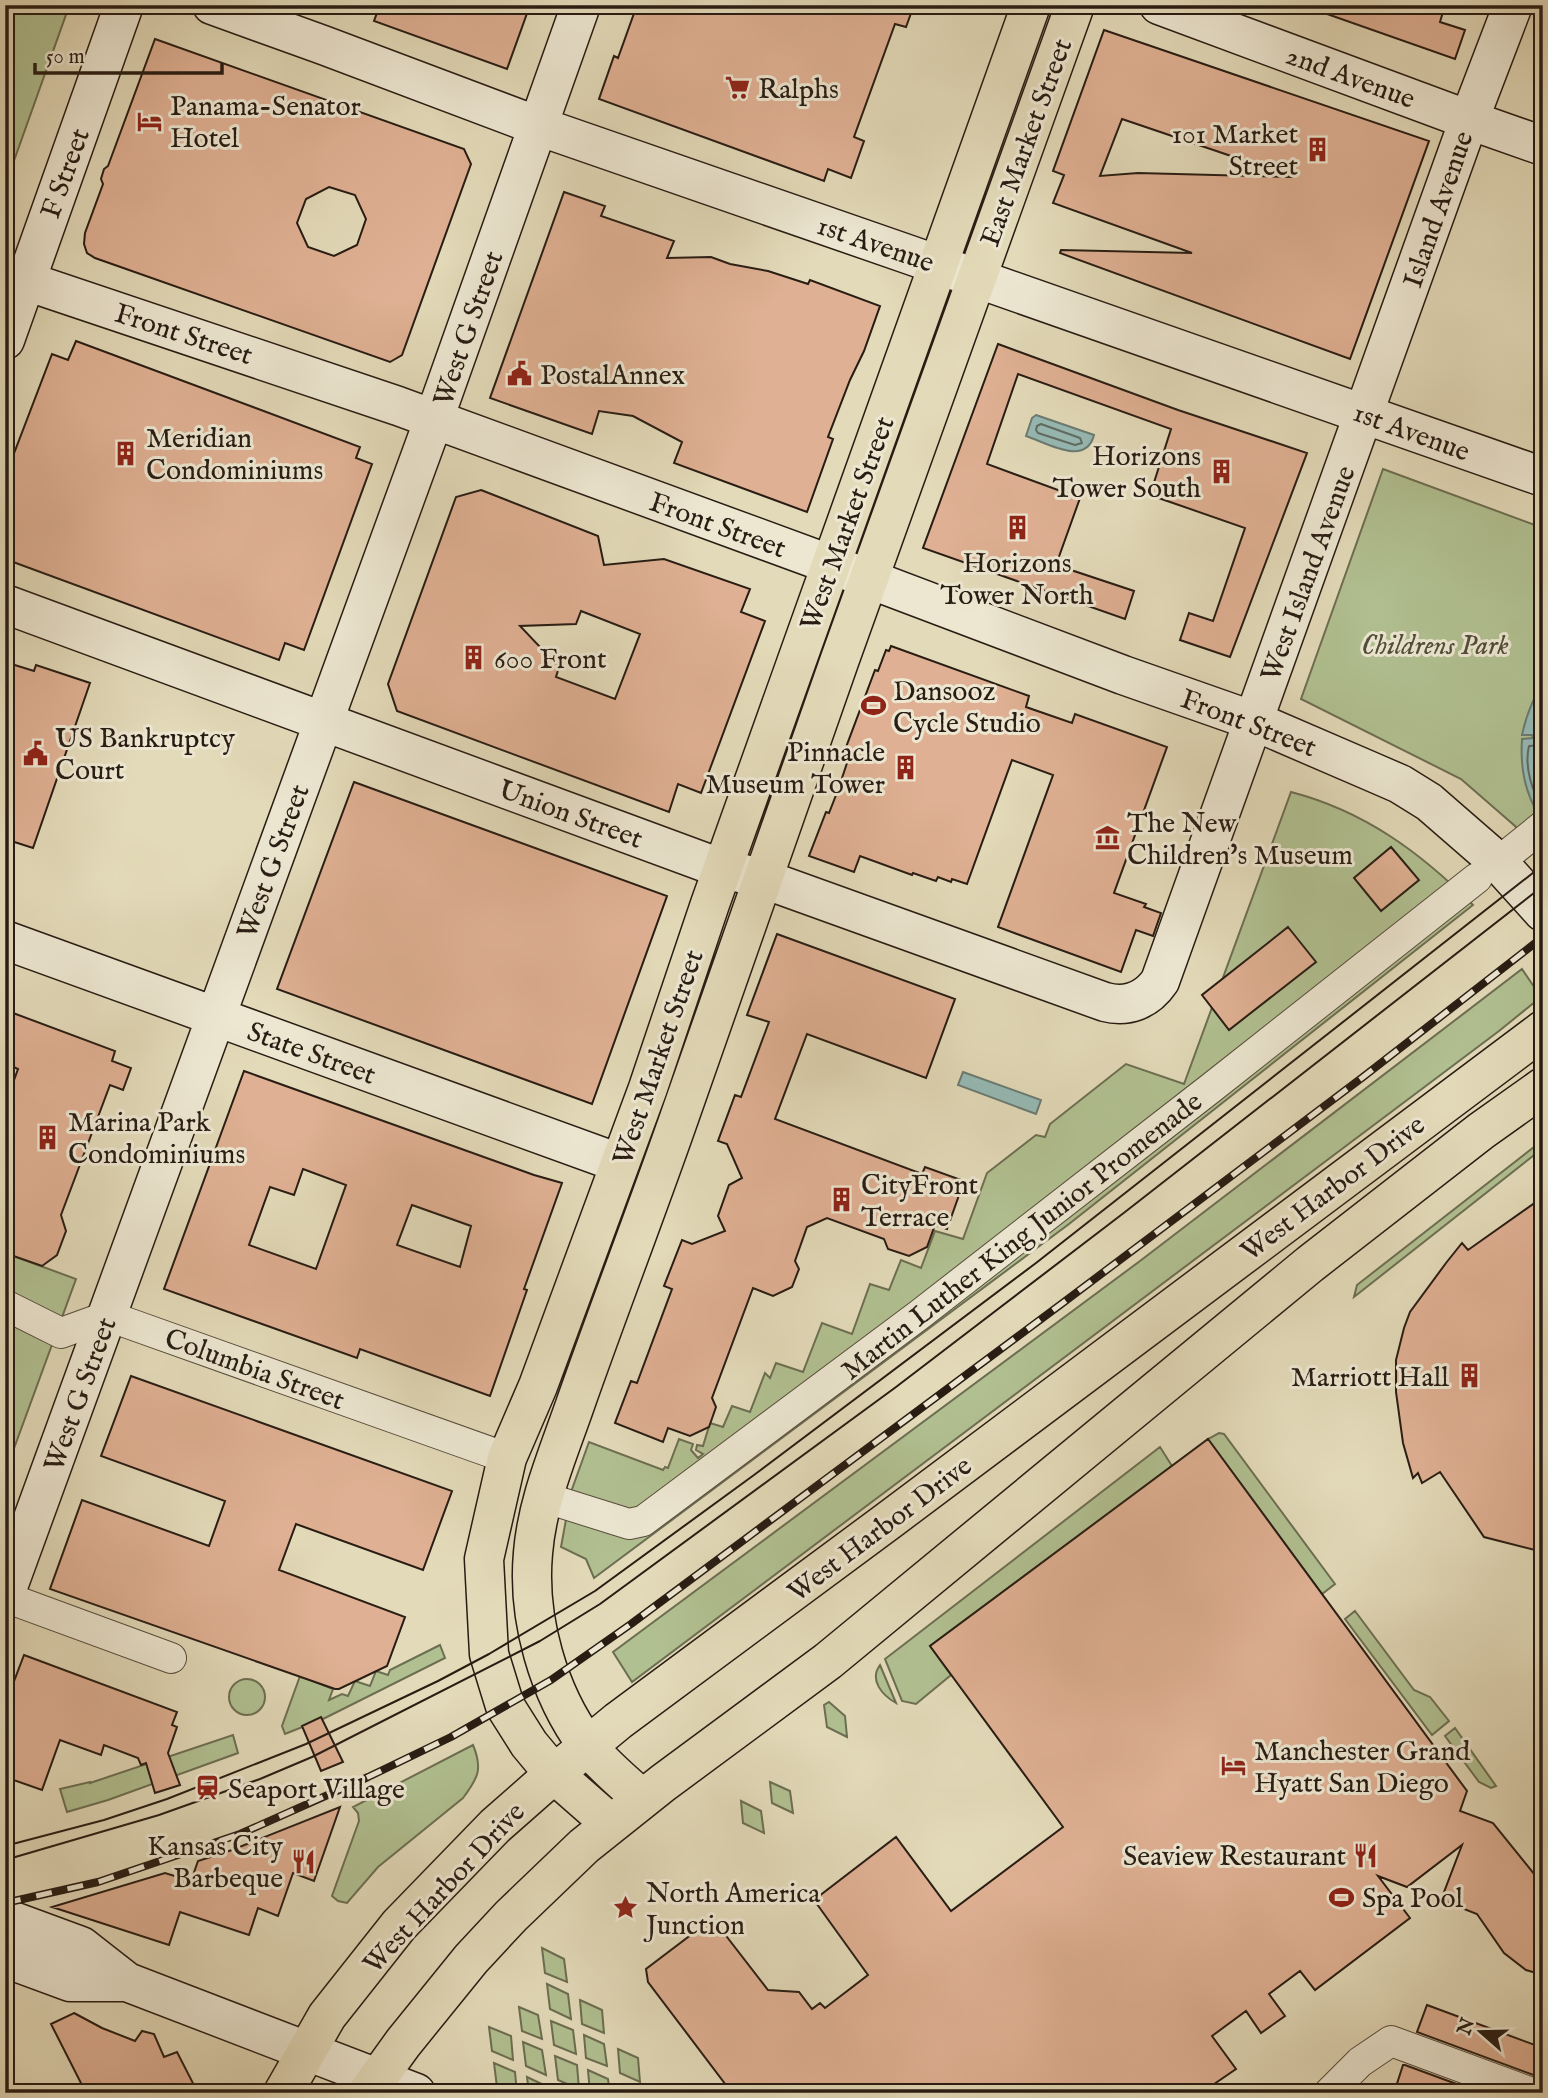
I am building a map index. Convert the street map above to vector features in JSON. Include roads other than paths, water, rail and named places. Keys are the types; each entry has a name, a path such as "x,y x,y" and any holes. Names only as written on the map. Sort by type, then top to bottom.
{"main road":[{"name":"F Street","path":"5,340 16,277 124,5"},
{"name":"1st Avenue","path":"212,5 538,127 1543,477"},
{"name":"West G Street","path":"5,1596 434,419 581,5"},
{"name":"East Market Street","path":"939,265 1031,5"},
{"name":"East Market Street","path":"976,278 1075,5"},
{"name":"2nd Avenue","path":"1159,5 1543,146"},
{"name":"Island Avenue","path":"1364,414 1513,5"},
{"path":"996,103 1005,110 1007,116 999,162 1012,180"},
{"name":"West Market Street","path":"611,1824 554,1774 529,1744 505,1706 489,1654 484,1559 507,1458 539,1382 639,1111 939,265"},
{"name":"Front Street","path":"16,277 434,419 1123,675 1254,721 1400,784 1429,802 1498,862 1543,912"},
{"name":"West Market Street","path":"642,1799 588,1746 551,1680 537,1626 533,1581 532,1556 543,1497 976,278"},
{"name":"West Island Avenue","path":"1139,1000 1154,990 1160,981 1364,414"},
{"name":"Union Street","path":"5,604 723,869 761,878 1105,1002 1129,1005 1139,1000"},
{"name":"State Street","path":"5,940 619,1163"},
{"name":"West Harbor Drive","path":"284,2093 327,2016 399,1925 495,1826 554,1774 618,1721 1543,1030"},
{"name":"West Harbor Drive","path":"372,2086 471,1959 563,1865 611,1824 828,1661 1310,1264 1471,1139 1543,1087"},
{"path":"639,1111 644,1132 638,1157 640,1180 650,1198"},
{"path":"615,1290 608,1275 607,1255 621,1209 622,1177 619,1163"},
{"path":"5,1918 81,1946 127,1982 273,2037 372,2086 416,2093"},
{"path":"5,1958 71,1982 127,1982"}],"street":[{"path":"1511,851 1543,826"},
{"name":"Martin Luther King Junior Promenade","path":"543,1497 629,1524 642,1521 919,1315 1477,878"},
{"path":"5,1305 61,1333 108,1316"},
{"name":"Columbia Street","path":"108,1316 507,1458"},
{"path":"5,1596 171,1658"},
{"path":"1329,2093 1360,2062 1391,2041 1532,2093"}],"water":[{"path":"1036,415 1094,435 1090,445 1083,450 1065,450 1026,436 1032,418"},
{"path":"1543,683 1543,734 1538,735 1538,738 1543,738 1543,816 1540,818 1527,789 1523,770 1522,739 1533,738 1532,735 1522,735 1530,708"},
{"path":"963,1072 1041,1100 1036,1114 958,1085"}],"tram line":[{"path":"5,1846 104,1820 167,1799 306,1744 438,1681 595,1591 1036,1263 1543,865"},
{"path":"5,1860 159,1815 260,1779 312,1757 540,1641 600,1604 896,1387 1543,886"}],"railway":[{"path":"5,1903 98,1882 240,1834 451,1737 551,1680 631,1624 1060,1305 1363,1077 1543,937"}],"place":[{"name":"Ralphs","path":"738,88"},
{"name":"Panama-Senator Hotel","path":"150,121"},
{"name":"101 Market Street","path":"1318,149"},
{"name":"PostalAnnex","path":"520,374"},
{"name":"Meridian Condominiums","path":"126,453"},
{"name":"Horizons Tower South","path":"1221,471"},
{"name":"Horizons Tower North","path":"1017,528"},
{"name":"600 Front","path":"474,658"},
{"name":"Dansooz Cycle Studio","path":"873,706"},
{"name":"US Bankruptcy Court","path":"35,753"},
{"name":"Pinnacle Museum Tower","path":"905,767"},
{"name":"The New Children's Museum","path":"1107,838"},
{"name":"Marina Park Condominiums","path":"48,1137"},
{"name":"CityFront Terrace","path":"841,1200"},
{"name":"Marriott Hall","path":"1469,1376"},
{"name":"Manchester Grand Hyatt San Diego","path":"1234,1766"},
{"name":"Seaport Village","path":"208,1788"},
{"name":"Seaview Restaurant","path":"1366,1855"},
{"name":"Kansas City Barbeque","path":"303,1861"},
{"name":"Spa Pool","path":"1342,1897"},
{"name":"North America Junction","path":"626,1908"}],"park label":[{"name":"Childrens Park","path":"1435,644"}]}
